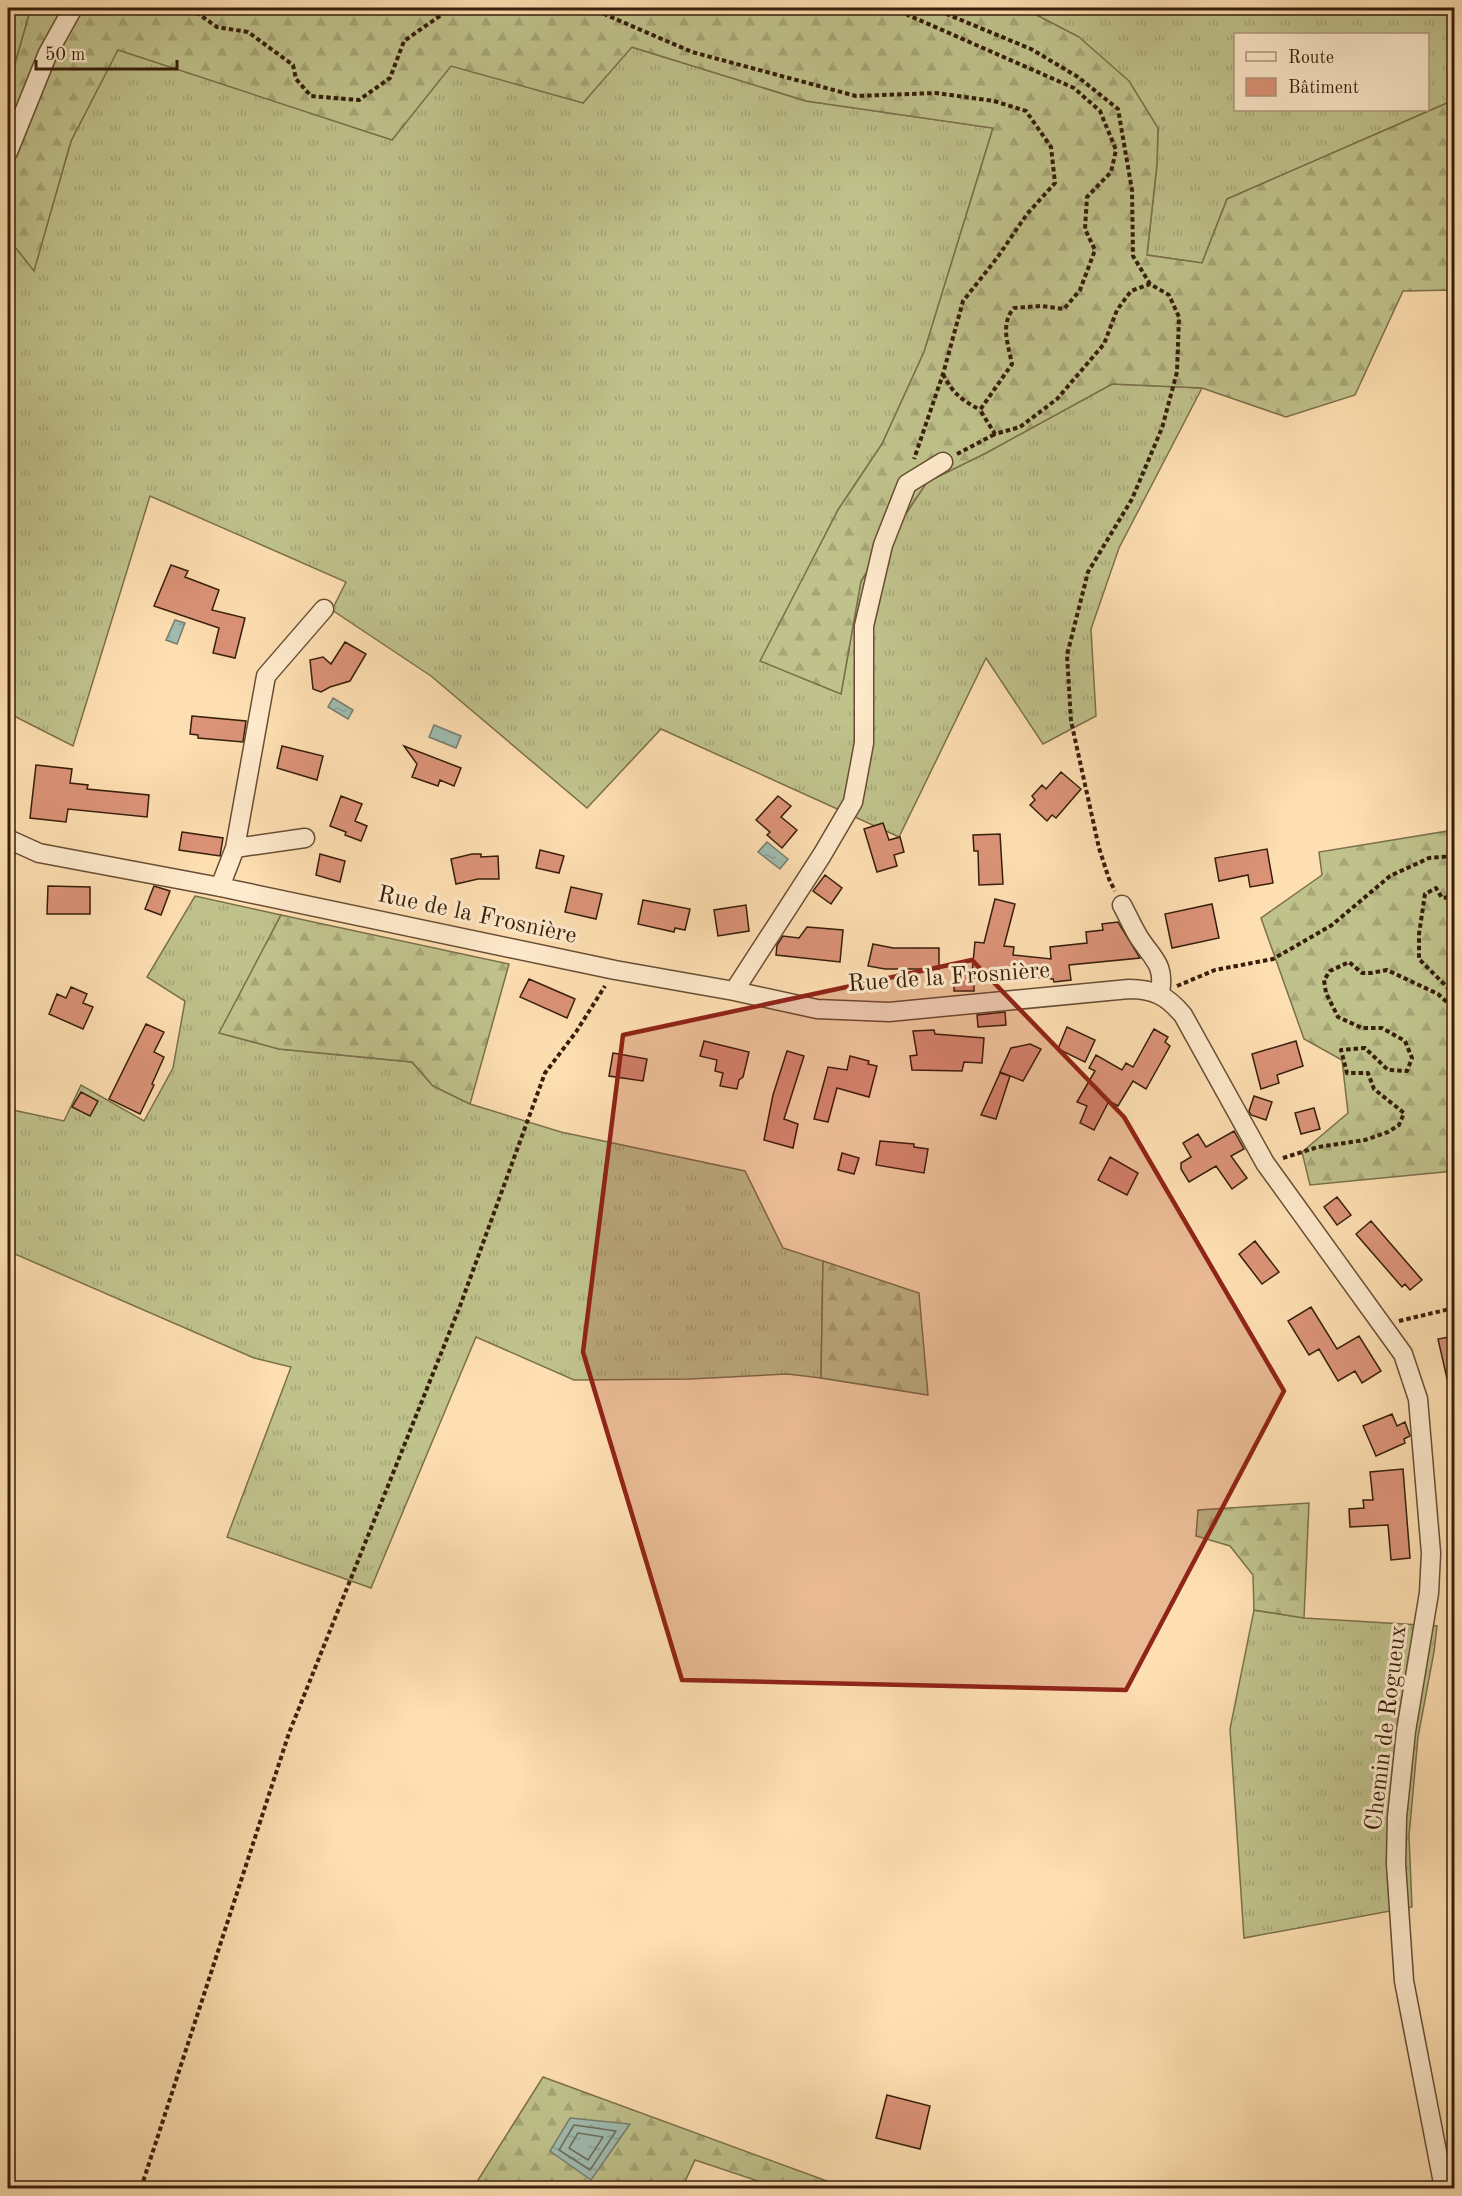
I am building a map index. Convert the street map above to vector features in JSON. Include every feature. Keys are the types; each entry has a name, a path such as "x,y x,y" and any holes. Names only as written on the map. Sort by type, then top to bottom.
{"street":[{"path":"8,152 48,53 73,8"},
{"path":"734,991 822,855 853,802 864,743 864,626 883,545 907,484 944,462"},
{"path":"220,887 236,848 266,676 324,609"},
{"path":"236,848 305,838"},
{"name":"Rue de la Frosnière","path":"8,839 39,854 220,887 615,970 734,991 817,1009 889,1012 1129,989 1144,989 1160,993"},
{"path":"1122,905 1139,937 1157,961 1163,977 1160,993 1183,1015 1265,1163 1384,1325"},
{"name":"Chemin de Rogueux","path":"1384,1325 1402,1354 1418,1399 1431,1553 1429,1593 1406,1731 1397,1817 1396,1864 1404,1981 1444,2188"}],"path":[{"path":"190,8 217,27 248,32 293,65 296,79 311,96 359,100 390,78 404,41 444,13 482,8"},
{"path":"567,8 590,8 692,52 856,96 936,93 994,101 1026,111 1051,147 1055,183 1027,214 998,258 963,302 943,374 930,407 907,484"},
{"path":"892,8 1074,88 1100,111 1116,150 1111,172 1087,197 1084,229 1095,250 1080,290 1064,309 1041,306 1014,308 1007,316 1006,333 1012,364 980,410"},
{"path":"932,8 1031,48 1078,77 1118,109 1132,190 1133,256 1150,284 1169,295 1179,316 1177,372 1162,428 1132,499 1088,572 1067,656 1071,721 1099,848 1109,879 1122,905"},
{"path":"944,462 995,434 1020,427 1058,399 1104,344 1117,310 1131,291 1150,284"},
{"path":"943,374 951,390 959,398 980,410 995,434"},
{"path":"1160,993 1215,970 1273,959 1332,925 1390,876 1429,858 1455,856"},
{"path":"1265,1163 1318,1147 1365,1140 1388,1132 1399,1125 1404,1113 1374,1089 1368,1073 1347,1073 1341,1050 1365,1048 1388,1070 1407,1071 1412,1058 1405,1041 1382,1028 1362,1028 1338,1017 1326,993 1324,980 1330,971 1349,962 1362,973 1387,970 1438,994 1452,1007 1452,992 1419,959 1419,934 1425,894 1436,888 1442,898 1455,895"},
{"path":"141,2188 289,1733 460,1306 545,1074 576,1032 615,970"},
{"path":"1384,1325 1455,1308"}],"highlighted area":[{"path":"972,960 1124,1117 1284,1391 1126,1690 682,1680 583,1352 623,1035"}],"green space":[{"path":"8,8 31,8 8,88"},
{"path":"31,8 1023,8 1079,37 1129,81 1158,128 1157,164 1147,255 1202,263 1227,199 1454,100 1454,290 1403,291 1355,395 1286,417 1202,388 1112,384 986,453 927,482 861,581 841,694 760,661 838,510 882,444 924,352 993,128 806,101 632,47 583,103 451,66 392,140 118,50 71,141 34,271 8,238 8,88"},
{"path":"1023,8 1454,8 1454,100 1429,111 1429,33 1234,33 1234,111 1429,111 1227,199 1202,263 1147,255 1157,164 1158,128 1079,37"},
{"path":"631,47 806,101 993,128 924,352 882,444 838,510 761,661 841,694 861,581 927,482 986,453 1112,384 1202,388 1119,548 1091,629 1096,716 1043,744 986,658 899,837 661,729 587,808 431,676 332,610 346,582 150,496 73,746 8,713 8,238 34,270 71,141 117,49 392,139 451,65 583,103"},
{"path":"1454,830 1454,1171 1310,1185 1302,1152 1348,1113 1342,1060 1304,1039 1261,918 1322,875 1319,852"},
{"path":"195,896 281,915 220,1033 279,1049 412,1062 433,1086 470,1104 561,1132 745,1171 783,1248 823,1261 821,1378 787,1374 690,1379 574,1380 476,1337 371,1588 227,1537 291,1367 254,1358 8,1251 8,1109 64,1121 81,1085 144,1121 173,1068 185,1001 147,977"},
{"path":"281,915 509,964 470,1104 433,1086 412,1062 279,1049 219,1033"},
{"path":"823,1261 919,1293 928,1395 821,1378"},
{"path":"1309,1503 1304,1618 1254,1610 1253,1575 1230,1546 1196,1536 1198,1510"},
{"path":"1254,1610 1304,1618 1437,1626 1418,1737 1409,1836 1412,1907 1244,1938 1230,1729"},
{"path":"543,2077 846,2188 779,2188 695,2160 682,2188 473,2188"}],"water":[{"path":"175,620 185,623 177,644 166,640"},
{"path":"333,698 353,710 348,719 328,707"},
{"path":"434,725 461,736 456,748 429,737"},
{"path":"767,842 788,859 780,869 758,852"},
{"path":"570,2118 630,2124 591,2180 550,2151"}],"building":[{"path":"171,565 188,571 185,577 219,590 212,610 245,618 235,658 213,653 219,628 154,606"},
{"path":"345,642 366,654 350,681 321,692 313,689 310,660 323,657 331,664"},
{"path":"192,716 246,721 243,742 198,738 198,735 190,734"},
{"path":"282,746 323,756 317,780 277,768"},
{"path":"404,746 461,768 454,786 440,780 438,786 412,777 417,764"},
{"path":"36,765 72,769 70,783 88,785 87,789 149,795 147,817 68,809 66,822 30,818"},
{"path":"1061,772 1081,789 1056,818 1052,815 1047,821 1030,805 1035,800 1032,796 1042,785 1046,789"},
{"path":"341,796 362,804 355,821 367,826 361,841 330,826"},
{"path":"778,796 791,806 781,817 797,830 782,848 767,835 770,832 756,820"},
{"path":"883,823 889,840 900,837 904,852 894,855 897,866 877,872 864,829"},
{"path":"182,832 223,838 220,856 179,850"},
{"path":"1000,834 1003,884 979,885 978,851 974,851 973,835"},
{"path":"1267,849 1273,883 1250,887 1248,875 1219,881 1215,858"},
{"path":"540,850 564,856 559,873 536,868"},
{"path":"320,854 345,861 340,882 316,875"},
{"path":"481,854 481,857 498,856 499,879 478,879 456,884 451,859"},
{"path":"825,875 842,888 831,904 813,891"},
{"path":"48,886 90,887 90,914 47,914"},
{"path":"154,886 170,891 161,915 145,909"},
{"path":"571,887 602,894 596,919 565,912"},
{"path":"995,899 1015,904 1004,946 1014,947 1013,955 1051,959 1050,947 1087,943 1086,932 1103,930 1102,924 1118,922 1140,958 1069,965 1071,980 1054,982 1053,979 972,972 975,942 984,943"},
{"path":"643,900 690,909 685,930 675,928 674,932 638,924"},
{"path":"1212,904 1219,938 1172,948 1165,914"},
{"path":"746,905 749,931 718,936 714,910"},
{"path":"807,927 843,930 840,962 776,955 777,945 783,936 799,938"},
{"path":"873,944 893,948 939,948 939,969 885,969 868,966"},
{"path":"954,973 974,973 974,991 954,991"},
{"path":"529,979 575,999 567,1018 520,997"},
{"path":"71,987 87,994 83,1003 93,1007 83,1029 49,1014 57,994 66,998"},
{"path":"1005,1012 1006,1025 978,1027 977,1015"},
{"path":"146,1024 164,1032 154,1052 164,1057 140,1114 109,1099"},
{"path":"1067,1027 1095,1040 1085,1062 1058,1049"},
{"path":"1154,1029 1168,1037 1165,1042 1170,1046 1146,1089 1133,1081 1118,1106 1109,1101 1094,1130 1080,1123 1087,1106 1077,1102 1095,1071 1089,1068 1096,1055 1122,1070 1126,1063 1133,1067"},
{"path":"934,1030 935,1034 984,1038 982,1063 964,1062 962,1071 912,1070 910,1056 917,1055 913,1031"},
{"path":"704,1041 749,1052 743,1077 739,1080 737,1089 720,1086 723,1073 715,1071 717,1060 700,1056"},
{"path":"1296,1041 1303,1066 1277,1075 1279,1083 1261,1089 1252,1054"},
{"path":"1030,1044 1041,1049 1023,1081 1000,1072 1011,1048"},
{"path":"787,1051 804,1056 784,1119 798,1124 793,1148 764,1140 773,1095"},
{"path":"613,1053 647,1059 643,1081 609,1076"},
{"path":"850,1056 869,1061 868,1064 877,1066 869,1097 837,1088 828,1122 814,1119 828,1067 847,1070"},
{"path":"1000,1073 1010,1076 996,1119 981,1115"},
{"path":"81,1092 98,1101 90,1116 72,1107"},
{"path":"1254,1096 1272,1102 1266,1120 1251,1115 1249,1111"},
{"path":"1314,1108 1320,1129 1301,1134 1295,1113"},
{"path":"1234,1131 1244,1149 1231,1156 1247,1178 1232,1189 1216,1166 1189,1182 1181,1169 1181,1163 1191,1157 1183,1143 1198,1134 1206,1147"},
{"path":"880,1141 914,1144 914,1147 928,1149 924,1173 876,1165"},
{"path":"842,1153 859,1158 854,1174 838,1170"},
{"path":"1110,1157 1138,1173 1127,1195 1098,1180"},
{"path":"1337,1197 1351,1215 1337,1225 1324,1207"},
{"path":"1371,1221 1422,1280 1410,1290 1405,1284 1402,1287 1356,1234"},
{"path":"1255,1241 1279,1272 1262,1284 1239,1254"},
{"path":"1311,1307 1337,1349 1359,1336 1381,1371 1362,1383 1355,1371 1338,1381 1319,1349 1309,1355 1288,1321"},
{"path":"1455,1336 1455,1382 1448,1383 1438,1339"},
{"path":"1392,1414 1397,1426 1405,1422 1410,1436 1404,1439 1405,1443 1376,1456 1363,1426"},
{"path":"1403,1469 1410,1558 1391,1560 1388,1525 1350,1527 1349,1509 1364,1508 1363,1500 1373,1500 1370,1472"},
{"path":"887,2095 930,2106 920,2149 876,2138"}]}
